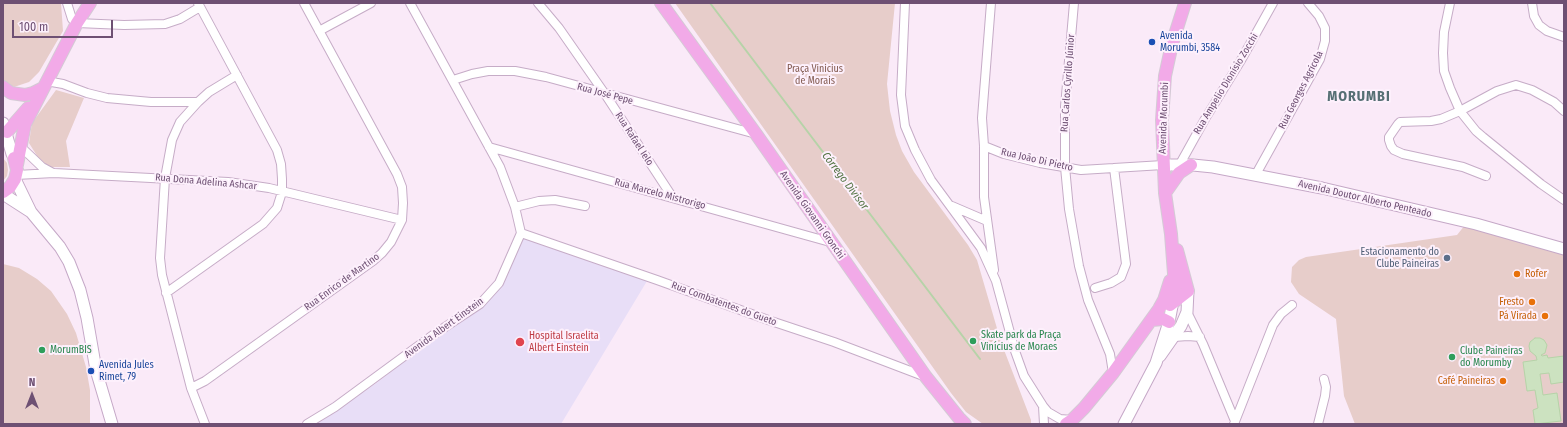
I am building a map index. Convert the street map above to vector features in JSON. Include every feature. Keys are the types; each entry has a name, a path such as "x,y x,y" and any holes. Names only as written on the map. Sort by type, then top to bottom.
{"main road":[{"path":"31,212 16,173 16,150 25,124 45,84 77,22 90,3"},
{"name":"Avenida Giovanni Gronchi","path":"661,3 756,134 830,242 926,377 965,424"},
{"name":"Avenida Morumbi","path":"1156,363 1169,322 1175,287 1171,234 1165,193 1163,165 1162,120 1165,76 1172,44 1185,3"},
{"path":"3,87 11,93 25,95 33,93 45,84"},
{"path":"16,150 5,128 45,84"},
{"name":"Avenida Doutor Alberto Penteado","path":"1163,165 1212,167 1322,188 1457,220 1564,249"},
{"path":"1165,193 1185,165"},
{"path":"16,173 10,188 3,193 31,212 60,247 69,262 87,318 96,370 112,424"},
{"name":"Avenida Morumbi","path":"1124,424 1156,363 1181,326 1188,312 1188,291 1180,255 1171,234"},
{"path":"1069,422 1084,408 1113,373 1152,320 1168,291 1173,260"},
{"path":"1152,320 1165,311 1173,301 1188,291"},
{"path":"1152,320 1163,319 1169,322"}],"street":[{"path":"67,3 72,19 77,22 124,25 165,24 180,19 199,5 277,150 281,164 282,192 277,208 263,224 166,293"},
{"name":"Rua Enrico de Martino","path":"191,388 373,261 391,242 402,220 402,187 397,174 304,3"},
{"path":"319,31 371,3"},
{"path":"410,3 500,168 515,207 521,233"},
{"name":"Rua Rafael Ielo","path":"538,3 559,28 605,94 673,198"},
{"path":"905,3 900,95 906,126 915,150 931,180 981,248 996,281"},
{"path":"991,3 982,118 984,146 984,197 996,281 1015,351 1024,376 1043,406 1054,416 1069,422"},
{"name":"Rua Carlos Cyrillo Júnior","path":"1074,3 1065,107 1065,167 1069,209 1079,266 1088,300 1110,354 1113,373"},
{"name":"Rua Ampelio Dionísio Zocchi","path":"1185,165 1273,3"},
{"name":"Rua Georges Agrícola","path":"1255,176 1320,59 1325,41 1325,28 1319,16 1308,3"},
{"path":"1450,3 1444,32 1442,53 1444,71 1460,111 1483,137 1541,184 1564,200"},
{"path":"1532,4 1534,16 1539,25 1547,32 1564,37"},
{"name":"Rua José Pepe","path":"453,80 488,71 515,72 546,77 756,134"},
{"path":"205,424 191,388 162,275 160,258 165,178 172,140 180,122 198,102 218,86 237,75"},
{"path":"45,84 63,84 98,96 112,98 151,102 198,102"},
{"path":"1486,176 1463,167 1413,157 1394,150 1390,144 1389,137 1398,124 1404,121 1436,120 1460,111 1497,91 1516,85 1532,90 1554,102 1564,111"},
{"name":"Rua João Di Pietro","path":"984,146 1004,154 1081,170 1163,165"},
{"name":"Rua Marcelo Mistrorigo","path":"489,147 830,242"},
{"name":"Rua Dona Adelina Ashcar","path":"16,150 54,173"},
{"path":"1095,288 1111,283 1121,277 1126,264 1114,168"},
{"name":"Rua Dona Adelina Ashcar","path":"16,173 54,173 228,182 282,192 402,220"},
{"path":"515,207 539,201 555,200 585,206"},
{"path":"951,206 987,221"},
{"name":"Rua Combatentes do Gueto","path":"521,233 834,342 926,377"},
{"name":"Avenida Albert Einstein","path":"307,424 335,407 433,335 480,304 499,283 521,233"},
{"path":"1235,423 1273,325 1281,314 1292,305"},
{"path":"1188,312 1200,337 1235,423"},
{"path":"1174,337 1200,337"},
{"path":"1318,424 1326,396 1324,379"},
{"path":"1043,406 1044,424"}],"shaded area":[{"name":"Hospital Israelita Albert Einstein","path":"524,236 647,281 561,424 317,424 375,384 485,300"},
{"path":"1535,338 1544,340 1547,345 1545,353 1541,355 1542,356 1547,355 1548,358 1564,356 1564,382 1551,384 1549,373 1540,374 1543,395 1557,393 1561,421 1535,424 1533,410 1538,408 1535,390 1527,391 1523,362 1537,360 1536,356 1530,351 1529,346 1530,342"}],"green space":[{"path":"3,3 61,3 63,31 39,72 29,82 14,87 3,81"},
{"name":"Praça Vinicius de Morais","path":"675,3 895,3 887,84 890,111 896,135 902,151 914,172 968,245 977,260 1001,342 1031,420 1031,424 983,424 966,412 951,393"},
{"path":"56,90 84,98 66,141 70,167 50,167 39,159 29,143 32,123"},
{"path":"3,158 7,163 8,170 7,176 3,181"},
{"name":"Clube Paineiras do Morumby","path":"1465,225 1564,252 1564,424 1355,424 1344,396 1336,319 1299,294 1291,282 1292,267 1299,260 1306,257 1457,235"},
{"name":"MorumBIS","path":"3,264 19,268 37,279 51,291 67,314 76,333 86,367 90,390 90,424 3,424"}],"waterway":[{"name":"Córrego Divisor","path":"710,3 980,359"}],"place":[{"name":"Avenida Morumbi, 3584","path":"1152,42"},
{"name":"Estacionamento do Clube Paineiras","path":"1447,258"},
{"name":"Rofer","path":"1517,274"},
{"name":"Fresto","path":"1532,302"},
{"name":"Pá Virada","path":"1545,316"},
{"name":"Skate park da Praça Vinícius de Moraes","path":"973,341"},
{"name":"Hospital Israelita Albert Einstein","path":"520,342"},
{"name":"MorumBIS","path":"42,350"},
{"name":"Clube Paineiras do Morumby","path":"1452,357"},
{"name":"Avenida Jules Rimet, 79","path":"91,371"},
{"name":"Café Paineiras","path":"1503,381"}],"district":[{"name":"MORUMBI","path":"1359,97"}]}
